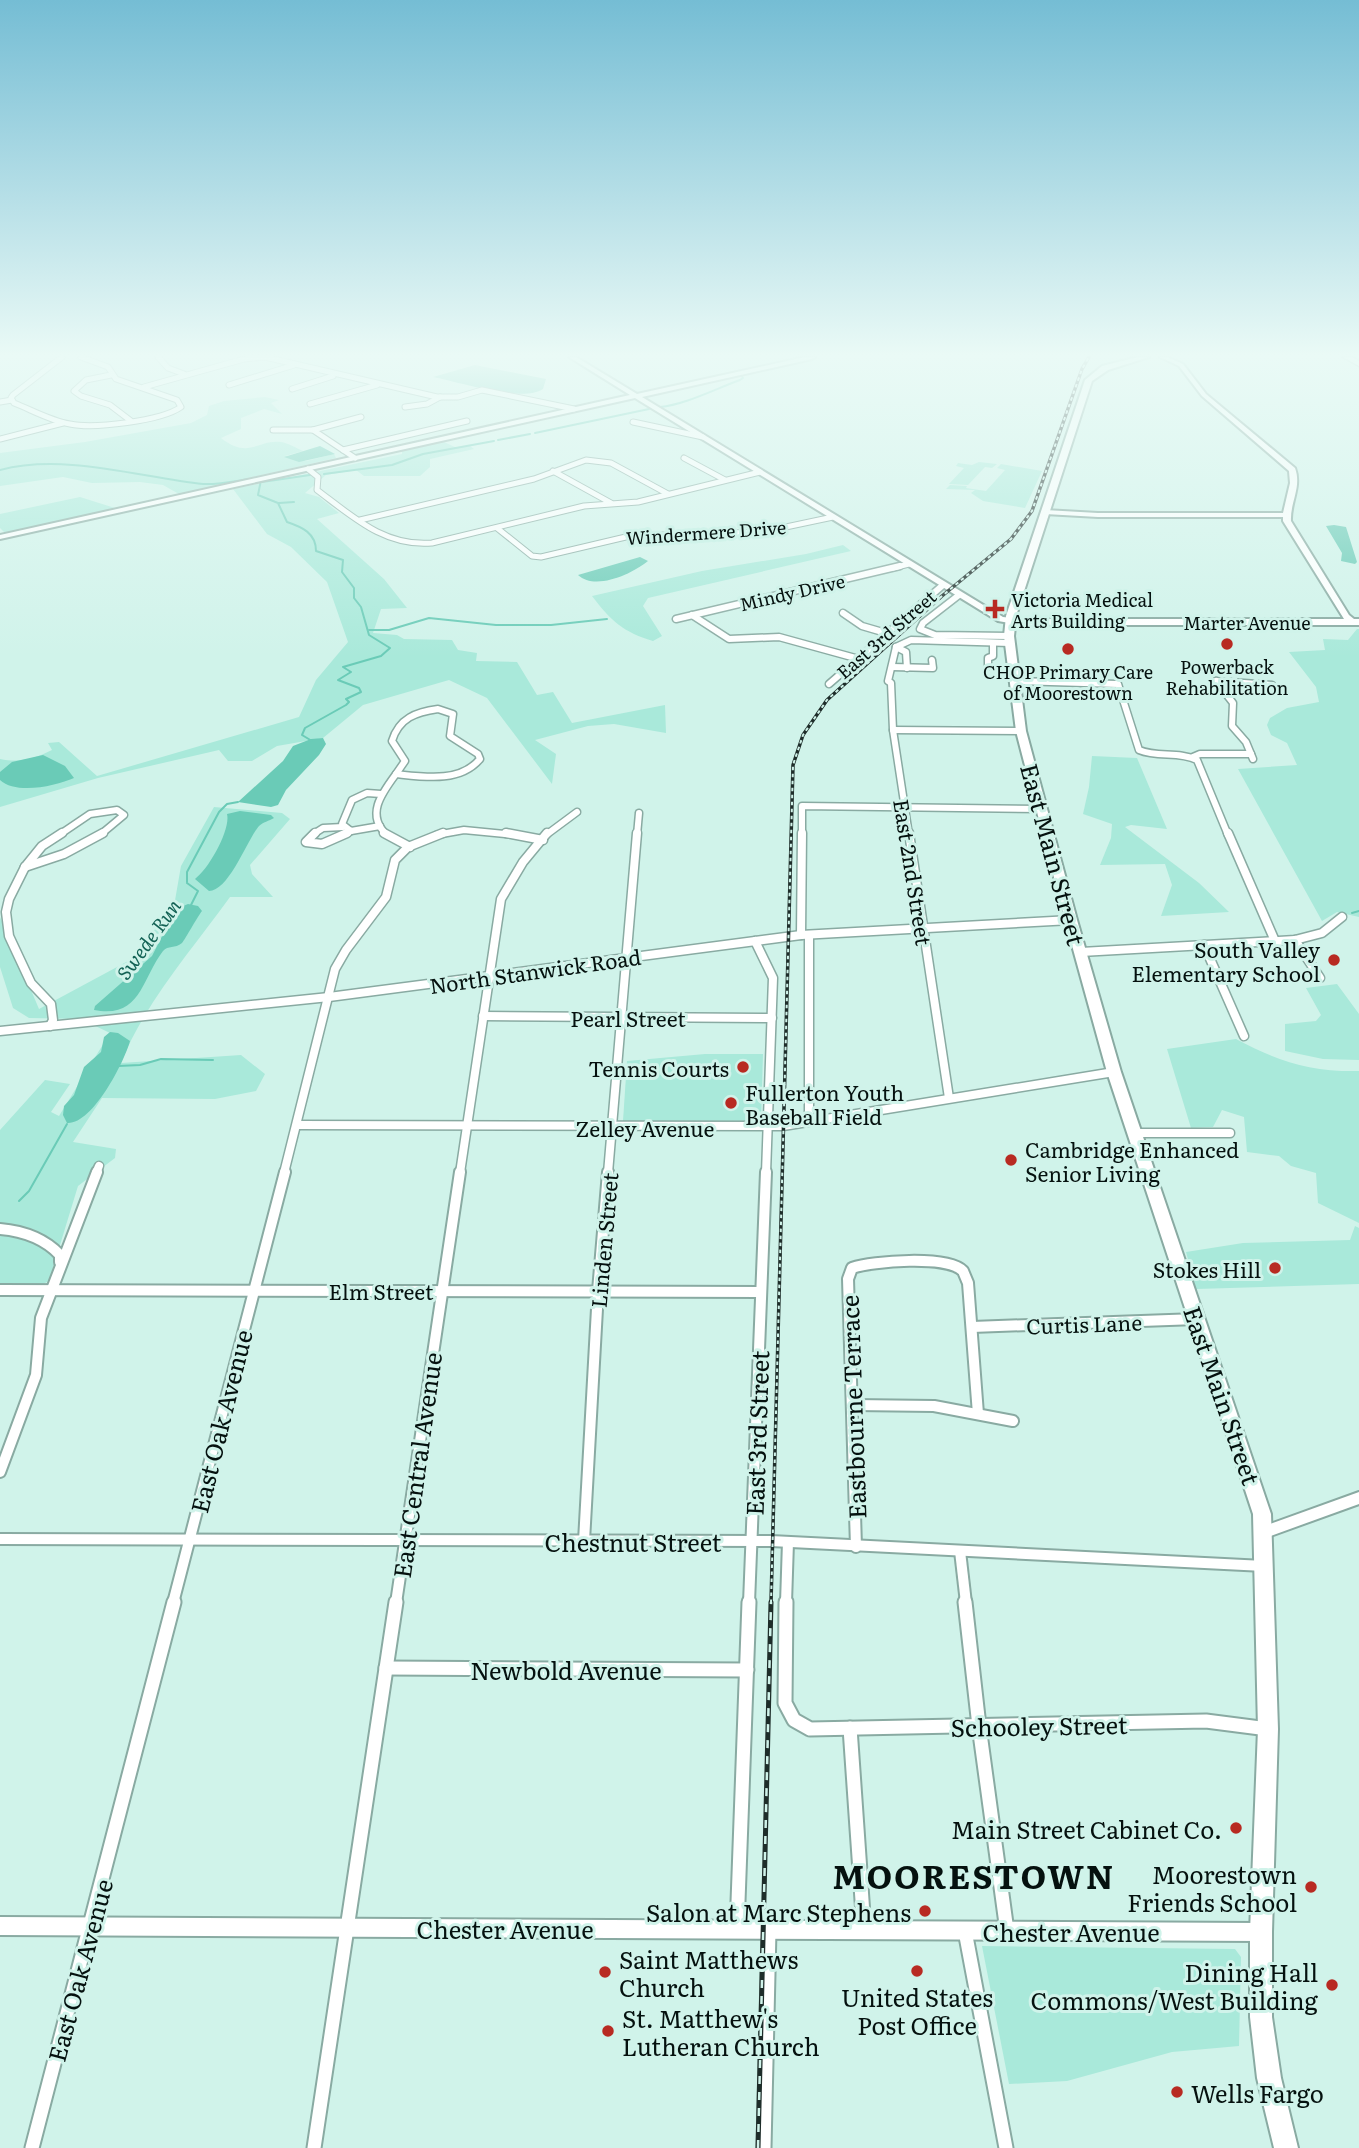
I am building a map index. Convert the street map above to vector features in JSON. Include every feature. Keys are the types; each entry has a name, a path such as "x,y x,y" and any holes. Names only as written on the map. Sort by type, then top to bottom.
{"main road":[{"path":"735,457 992,615 1010,621"},
{"name":"East Main Street","path":"1063,457 1010,621 1014,681 1021,732 1114,1072 1256,1493 1265,1532 1268,1729 1261,1932 1263,2043 1286,2148"},
{"path":"1277,457 1292,470 1295,483 1286,515 1301,545 1346,617 1356,618"},
{"path":"1284,457 1300,471 1302,481 1293,512 1295,523 1356,618"},
{"path":"1045,512 1094,515 1286,515"},
{"path":"1265,1532 1359,1498"},
{"name":"Chester Avenue","path":"0,1927 1261,1932"}],"street":[{"path":"0,537 355,458"},
{"path":"684,458 725,480"},
{"path":"360,520 534,479 578,461 602,461 668,494"},
{"path":"308,469 318,477 317,490 391,541 405,545 428,544 584,506 632,503 760,472"},
{"path":"553,471 612,504"},
{"name":"Windermere Drive","path":"497,528 529,554 538,557 630,536 774,531 833,517"},
{"name":"Mindy Drive","path":"676,619 909,564"},
{"name":"East 3rd Street","path":"829,684 943,585"},
{"path":"959,595 923,623 919,627 921,631 932,635 1010,640"},
{"path":"843,614 862,626 886,633"},
{"path":"692,615 729,639 779,637 859,659"},
{"name":"Marter Avenue","path":"1010,621 1356,618"},
{"path":"896,647 911,640 993,643 1010,640"},
{"path":"988,666 988,658 993,656 993,643"},
{"path":"896,647 906,652 907,668"},
{"name":"East 2nd Street","path":"896,647 892,652 888,681 891,683 892,730 949,1098"},
{"path":"892,667 933,668 932,660"},
{"path":"1014,681 1120,685 1137,748 1141,752 1194,758 1202,753 1252,756 1246,742 1232,726 1232,701 1216,681 1272,685"},
{"path":"396,774 429,778 451,775 473,767 480,759 474,750 459,744 450,736 451,712 423,711 402,720 392,737 393,744 405,761 381,794 374,810 380,826 394,841 410,847 446,833 474,830 501,831 543,840"},
{"path":"892,730 1021,732"},
{"path":"1194,758 1275,941"},
{"path":"347,829 342,824 352,800 368,793 381,794"},
{"path":"809,1120 802,806 1041,809"},
{"path":"25,867 46,861 103,834 124,816 117,810 90,814 42,846 25,867 9,899 6,925 31,983 51,1004 53,1020 50,1026"},
{"name":"East Central Avenue","path":"314,2148 501,900 519,866 564,819 576,812"},
{"name":"Linden Street","path":"583,1541 598,1291 639,813"},
{"path":"347,829 322,844 306,842 308,837 324,828 380,826"},
{"name":"East Oak Avenue","path":"32,2148 297,1125 329,997 332,971 384,899 395,860 410,847"},
{"path":"1081,952 1296,940 1322,933 1342,917"},
{"name":"North Stanwick Road","path":"0,1031 329,997 805,935 1071,920"},
{"path":"1296,940 1320,978"},
{"name":"East 3rd Street","path":"737,1929 773,978 755,941"},
{"path":"1204,945 1244,1036"},
{"name":"Pearl Street","path":"483,1016 772,1018"},
{"name":"Zelley Avenue","path":"297,1125 768,1127 1114,1072"},
{"path":"1135,1133 1230,1133"},
{"path":"0,1472 36,1375 38,1333 51,1290 99,1166"},
{"path":"0,1229 18,1232 54,1246 60,1255 61,1267"},
{"name":"Eastbourne Terrace","path":"856,1547 854,1405 849,1358 848,1279 852,1268 873,1262 955,1264 963,1270 967,1278 972,1327"},
{"name":"Elm Street","path":"0,1290 761,1292"},
{"name":"Curtis Lane","path":"972,1327 1197,1319"},
{"path":"972,1327 978,1414"},
{"path":"854,1405 913,1404 1013,1421"},
{"name":"Chestnut Street","path":"0,1539 788,1542 1266,1566"},
{"name":"Schooley Street","path":"788,1542 785,1707 794,1722 810,1729 1206,1721 1268,1729"},
{"path":"960,1551 979,1726 1007,1931"},
{"name":"Newbold Avenue","path":"386,1668 747,1670"},
{"path":"850,1728 864,1929"},
{"path":"764,2148 769,1930"},
{"path":"965,1931 1006,2148"}],"shaded area":[{"path":"0,457 290,457 306,461 321,457 336,458 179,494 163,485 140,482 92,483 63,477 0,486"},
{"path":"285,457 320,457 299,462"},
{"path":"386,457 438,457 430,459 430,467 420,476 364,476 356,470 326,475 305,493 319,497 339,513 317,519 384,579 407,608 381,609 373,633 397,635 404,639 452,640 458,650 477,653 476,661 517,662 537,695 553,692 572,723 665,705 666,733 614,724 588,726 535,740 556,754 552,784 487,698 449,680 363,705 323,738 277,746 252,761 228,761 219,750 98,778 0,807 0,759 14,761 33,758 52,750 48,743 59,742 97,776 299,717 316,680 348,642 327,582 291,547 267,534 233,489"},
{"path":"979,462 997,464 992,468 985,467 968,485 949,484 964,468 956,466 958,463 972,465"},
{"path":"1001,464 1042,471 1025,508 983,501 971,493 975,490 946,489 950,485 986,491 1005,470 997,468"},
{"path":"80,497 118,509 5,533 0,528 0,514"},
{"path":"1326,526 1346,527 1357,562 1355,564 1341,561 1342,553"},
{"path":"843,545 851,551 648,598 643,606 662,636 653,641 633,634 618,624 592,596 702,571 806,554"},
{"path":"640,557 648,561 613,579 585,580 578,575"},
{"path":"1357,629 1359,917 1337,912 1322,921 1238,769 1297,765 1287,743 1271,735 1267,725 1270,718 1287,708 1319,702 1316,687 1289,652 1325,650 1323,639 1348,640"},
{"path":"323,738 326,744 319,755 286,790 278,805 271,807 238,802 283,761 293,746 311,739"},
{"path":"43,755 65,766 74,778 36,788 7,785 0,780 0,772 12,762"},
{"path":"1092,756 1137,758 1167,829 1131,825 1125,827 1199,883 1229,912 1161,916 1172,885 1165,864 1100,865 1111,838 1112,824 1083,814"},
{"path":"214,807 282,813 290,819 250,865 252,874 273,897 230,897 156,998 121,1063 241,1055 265,1074 256,1091 215,1099 102,1098 73,1142 116,1149 115,1158 78,1186 49,1281 39,1286 0,1287 0,1130 45,1080 70,1084 51,1112 59,1116 110,1033 81,1019 29,1018 13,1008 0,967 0,917 39,1009 130,960 174,906 181,866"},
{"path":"240,811 271,815 274,818 259,826 224,883 209,891 195,879 218,848 226,829 227,814"},
{"path":"188,904 198,906 202,911 182,943 163,951 131,1003 122,1009 94,1010 95,1006 152,956 176,909"},
{"path":"1337,984 1359,1014 1359,1060 1323,1059 1285,1051 1285,1024 1316,1021 1321,1015 1306,988"},
{"path":"110,1032 118,1033 130,1041 121,1063 106,1091 87,1114 77,1121 67,1123 63,1115 64,1106 74,1095 84,1067 101,1052 104,1037"},
{"path":"1236,1039 1295,1064 1325,1070 1359,1071 1359,1223 1318,1203 1316,1173 1291,1166 1279,1156 1247,1152 1244,1117 1222,1110 1213,1127 1191,1128 1167,1049"},
{"path":"705,1054 763,1054 761,1122 623,1121 627,1061"},
{"name":"Stokes Hill","path":"1355,1226 1359,1228 1359,1284 1196,1289 1186,1252 1243,1243 1350,1240"},
{"path":"982,1946 1235,1949 1241,1957 1239,2046 1172,2052 1067,2081 1009,2084"}],"waterway":[{"path":"324,474 392,465 414,457"},
{"name":"Swede Run","path":"0,470 24,465 75,465 203,484 257,478"},
{"path":"262,482 310,475"},
{"name":"Swede Run","path":"261,480 258,495 278,503 287,522 311,535 316,551 343,560 342,572 354,588 354,598 361,607 369,635 390,648 381,656 343,667 351,672 338,680 359,688 361,692 346,699 349,702 346,705 305,728 302,735 312,741"},
{"path":"279,503 294,502"},
{"path":"369,630 389,630 429,618 496,625 551,625 607,619"},
{"name":"Swede Run","path":"187,882 187,872 219,812 227,804 238,802"},
{"name":"Swede Run","path":"187,883 198,891 191,905"},
{"path":"1352,913 1359,911"},
{"name":"Swede Run","path":"118,1066 140,1065 161,1059 213,1060"},
{"path":"19,1201 29,1191 67,1124"}],"railway":[{"path":"771,1603 793,765 803,735 827,700 942,596 1011,539 1032,511 1051,457"},
{"path":"758,2148 771,1602"}],"place":[{"name":"Victoria Medical Arts Building","path":"995,609"},
{"name":"Powerback Rehabilitation","path":"1227,644"},
{"name":"CHOP Primary Care of Moorestown","path":"1068,649"},
{"name":"South Valley Elementary School","path":"1334,960"},
{"name":"Tennis Courts","path":"743,1067"},
{"name":"Fullerton Youth Baseball Field","path":"731,1103"},
{"name":"Cambridge Enhanced Senior Living","path":"1011,1160"},
{"name":"Stokes Hill","path":"1275,1268"},
{"name":"Main Street Cabinet Co.","path":"1236,1828"},
{"name":"Moorestown Friends School","path":"1311,1887"},
{"name":"Salon at Marc Stephens","path":"925,1911"},
{"name":"United States Post Office","path":"917,1971"},
{"name":"Saint Matthews Church","path":"605,1972"},
{"name":"Dining Hall Commons/West Building","path":"1332,1985"},
{"name":"St. Matthew's Lutheran Church","path":"608,2031"},
{"name":"Wells Fargo","path":"1177,2092"}],"district":[{"name":"MOORESTOWN","path":"974,1874"}]}
